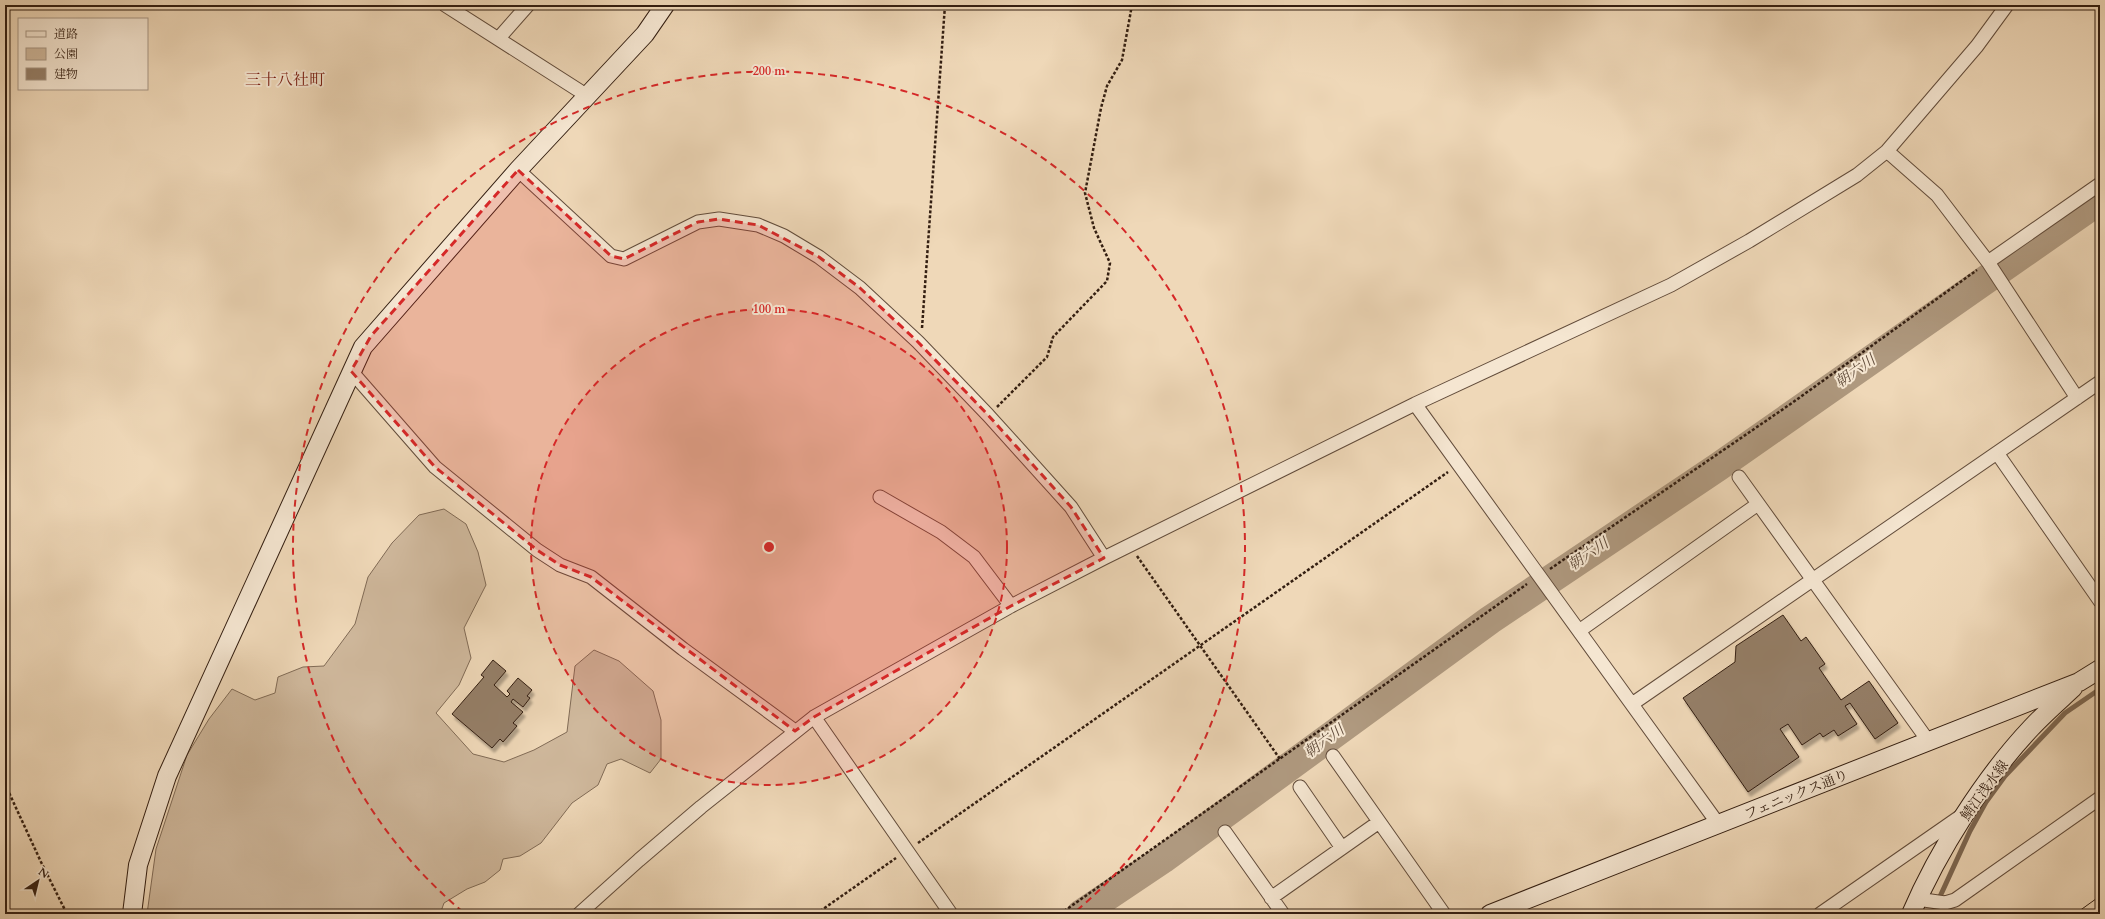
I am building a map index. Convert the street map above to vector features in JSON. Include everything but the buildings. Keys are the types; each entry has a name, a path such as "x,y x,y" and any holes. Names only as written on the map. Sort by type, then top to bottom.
{"street":[{"path":"445,5 586,95"},
{"path":"498,39 528,5"},
{"path":"132,914 138,865 167,776 363,347 371,336 518,170 586,95 645,34 665,5"},
{"path":"579,914 639,860 814,717 1011,606 1104,558 1414,404 1671,285 1749,241 1856,175 1887,151 1977,46 2006,5"},
{"path":"1887,151 1937,195 1990,264 2077,398"},
{"path":"518,170 611,256 624,259 698,222 720,219 758,225 784,236 819,257 860,288 918,342 988,415 1071,507 1104,558"},
{"path":"1990,264 2100,184"},
{"path":"351,371 435,467 537,550 560,565 591,577 683,649 795,731"},
{"path":"1632,704 2100,382"},
{"path":"1414,404 1719,825"},
{"path":"1997,452 2100,600"},
{"path":"1739,477 1928,742"},
{"path":"880,497 941,532 974,557 1011,606"},
{"path":"1579,631 1758,504"},
{"name":"フェニックス通り","path":"1490,914 2079,682 2100,669"},
{"name":"鯖江浅水線","path":"1926,904 1967,812 2031,728 2079,682"},
{"path":"814,717 951,914"},
{"path":"1333,756 1444,914"},
{"path":"1300,787 1342,848"},
{"path":"1926,904 1954,900 2100,798"},
{"path":"1820,914 1967,812"},
{"path":"1271,898 1379,822"},
{"path":"1225,832 1283,914"}],"path":[{"path":"918,342 922,324 944,5"},
{"path":"988,415 1048,357 1053,337 1107,281 1110,263 1094,228 1085,193 1101,108 1107,86 1122,60 1132,5"},
{"path":"1060,914 1280,759 1543,581 1990,264"},
{"path":"816,914 1459,465"},
{"path":"1130,546 1280,759"},
{"path":"5,784 41,862 68,914"}],"highlighted area":[{"path":"518,170 611,256 624,259 698,222 719,219 758,225 819,257 860,288 918,342 988,415 1071,507 1104,558 1011,606 814,717 795,731 591,577 560,565 537,550 435,467 351,371 371,336"}],"green space":[{"path":"444,509 466,524 478,552 486,585 464,628 471,658 459,685 436,713 473,754 504,762 534,750 567,732 575,666 594,650 619,661 653,691 661,720 661,759 650,773 621,759 607,764 598,785 572,803 541,843 520,856 503,859 500,870 485,882 467,889 444,903 440,914 147,914 156,849 187,755 209,719 232,689 255,700 275,693 278,677 303,667 324,666 355,624 368,577 392,543 419,515"}],"waterway":[{"name":"朝六川","path":"1081,914 1163,859 1490,620 1718,467 2100,200"},
{"path":"1932,914 1970,831 1986,802 2005,776 2065,713 2100,689"}],"tram line":[{"path":"2075,914 2100,896"}],"district":[{"name":"三十八社町","path":"285,79"}]}
